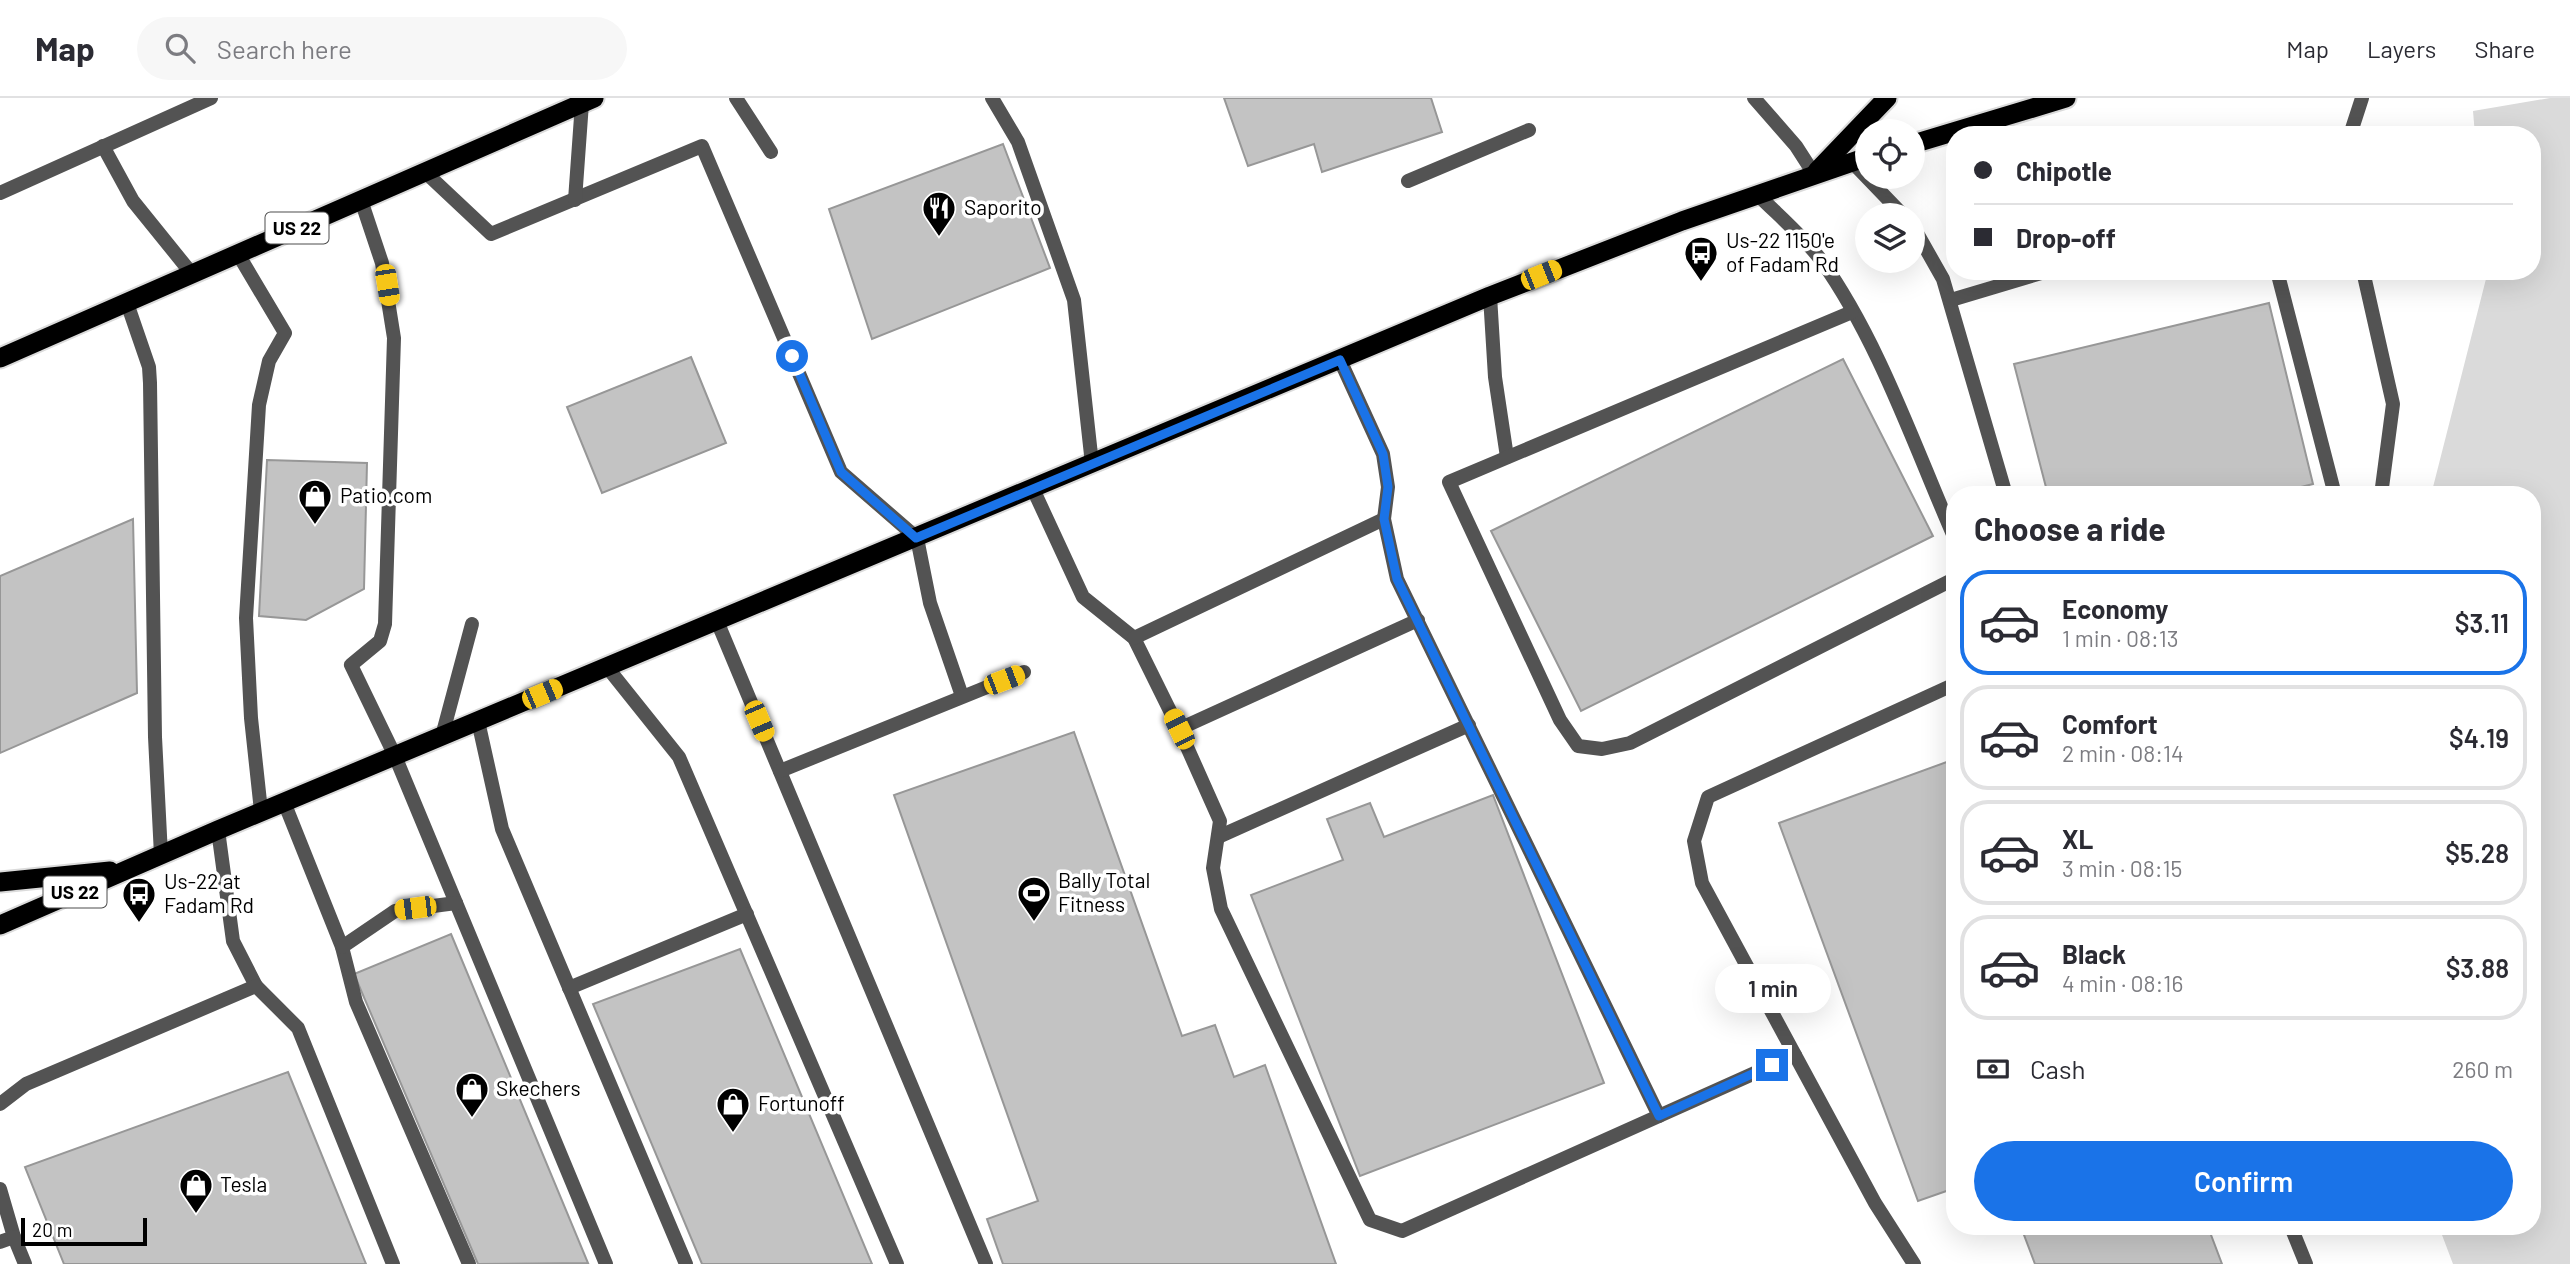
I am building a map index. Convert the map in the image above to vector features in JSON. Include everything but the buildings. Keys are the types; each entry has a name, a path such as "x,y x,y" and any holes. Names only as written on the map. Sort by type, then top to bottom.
{"highway":[{"path":"1814,174 1887,98"},
{"path":"1960,126 2012,106 2066,98"},
{"name":"US 22","path":"0,358 588,101"},
{"path":"1925,139 1946,131"},
{"name":"US 22","path":"0,925 261,811 1490,296 1814,174 1855,162"},
{"path":"0,882 128,869"}],"lane":[{"path":"0,193 211,98"},
{"path":"736,98 771,152"},
{"path":"992,98 1018,142 1074,300 1092,464"},
{"path":"1754,98 1796,146 1814,174"},
{"path":"2353,126 2362,98"},
{"path":"575,200 588,101"},
{"path":"1408,181 1529,130"},
{"path":"103,146 134,201 191,274"},
{"path":"425,172 491,234 702,146 841,472 916,538 930,603 962,696"},
{"path":"1883,189 1894,203"},
{"path":"1758,195 1820,259 1852,312 1883,373 1946,518"},
{"path":"361,200 382,263 394,338 385,624 380,641 351,665 395,756 606,1264"},
{"path":"1925,244 1935,259 1951,300 2003,486"},
{"path":"238,254 285,333 269,361 259,405 246,618 249,692 261,811"},
{"path":"1951,300 2018,280"},
{"path":"2279,280 2333,486"},
{"path":"2365,280 2393,404 2382,486"},
{"path":"1490,296 1494,377 1507,457"},
{"path":"127,303 149,367 150,383 155,737 161,855"},
{"path":"1852,312 1449,482 1560,720 1578,746 1602,749 1630,743 1946,583"},
{"path":"1340,360 1383,454 1388,487 1384,519 1397,579 1659,1116"},
{"path":"1033,489 1083,597 1134,638 1179,729 1220,821 1213,868 1221,909 1370,1220 1402,1231 1795,1055"},
{"path":"1134,638 1384,519"},
{"path":"1179,729 1418,620"},
{"path":"717,621 986,1264"},
{"path":"442,736 472,624"},
{"path":"607,667 679,757 897,1264"},
{"path":"780,771 1024,672"},
{"path":"1914,1264 1875,1203 1702,883 1694,841 1708,797 1946,688"},
{"path":"478,721 502,829 686,1264"},
{"path":"1217,837 1469,725"},
{"path":"284,802 342,947 356,1002 469,1264"},
{"path":"218,830 233,942 256,986 298,1028 393,1264"},
{"path":"342,947 395,911 456,903"},
{"path":"569,988 747,914"},
{"path":"0,1104 26,1084 256,986"},
{"path":"0,1189 7,1239 25,1264"},
{"path":"2294,1235 2306,1264"}],"shaded area":[{"path":"2550,98 2570,98 2570,1264 2453,1264 2442,1235 2541,1235 2541,486 2433,486 2486,280 2541,280 2541,126 2474,126 2473,111"}],"place":[{"name":"Saporito","path":"939,238"},
{"name":"Us-22 1150'e of Fadam Rd","path":"1701,283"},
{"name":"Patio.com","path":"315,526"},
{"name":"Bally Total Fitness","path":"1034,923"},
{"name":"Us-22 at Fadam Rd","path":"139,924"},
{"name":"Skechers","path":"472,1119"},
{"name":"Fortunoff","path":"733,1134"},
{"name":"Tesla","path":"196,1215"}],"route":[{"path":"792,356 841,472 916,538 1340,360 1383,454 1388,487 1384,519 1397,579 1659,1116 1772,1065"}]}
